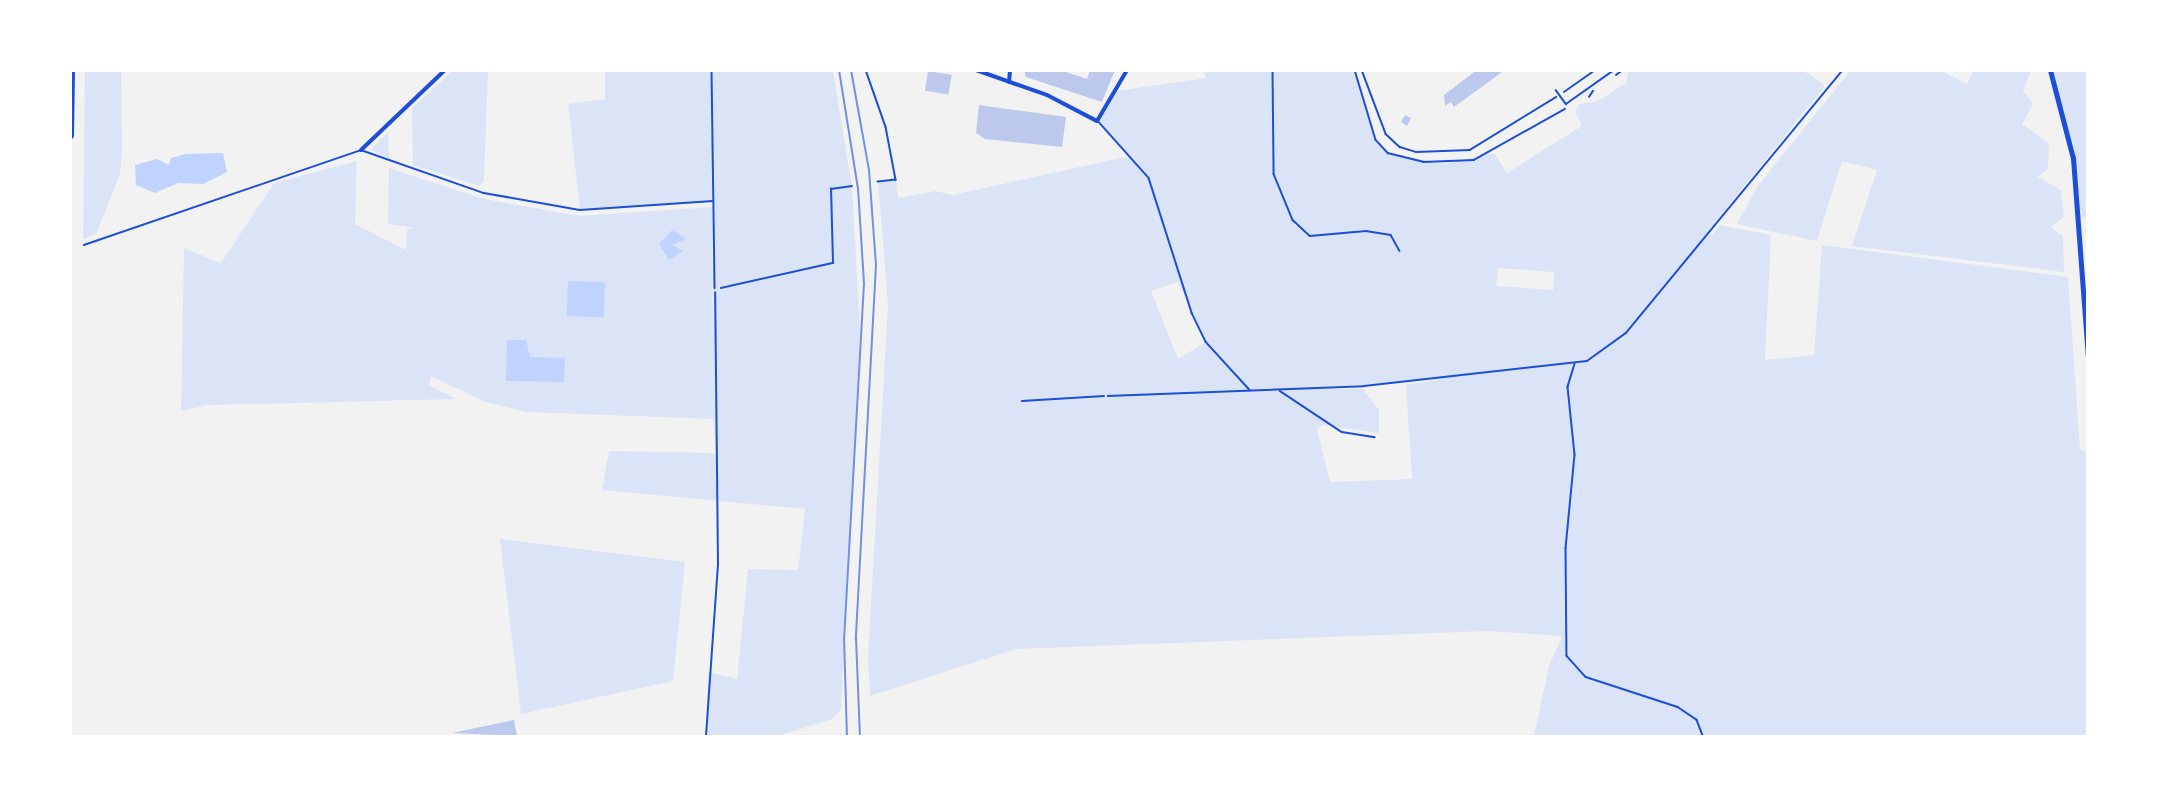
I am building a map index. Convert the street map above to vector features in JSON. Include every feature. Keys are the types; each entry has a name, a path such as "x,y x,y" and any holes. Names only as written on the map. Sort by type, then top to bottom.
{"highway":[{"path":"70,135 71,70"}],"main road":[{"path":"2050,70 2073,158 2088,358"}],"street":[{"path":"361,150 445,70"},
{"path":"976,70 1097,121 1127,70"},
{"path":"1009,82 1010,70"}],"lane":[{"path":"712,70 715,288"},
{"path":"1556,90 1564,102 1614,70"},
{"path":"1108,396 1279,391 1455,378 1575,364 1599,355 1626,333 1843,70"},
{"path":"1097,121 1149,178 1192,314 1206,342 1251,391"},
{"path":"84,245 361,150 484,193 580,210 713,201"},
{"path":"1575,364 1568,387 1575,455 1566,548 1567,656 1586,676 1683,710 1697,720 1703,736"},
{"path":"1279,391 1342,432 1375,437"}],"path":[{"path":"866,70 886,127 896,180 878,183"},
{"path":"1273,70 1274,174 1293,220 1310,236 1366,231 1391,235 1400,251"},
{"path":"1355,70 1376,140 1388,153 1423,162 1474,160 1568,107"},
{"path":"1362,70 1386,134 1400,147 1416,152 1470,150 1557,96"},
{"path":"1562,93 1596,70"},
{"path":"706,736 718,565 713,427 715,288 833,263 831,189 852,186"},
{"path":"1022,402 1108,396"}],"shaded area":[{"path":"1851,70 1942,71 1967,84 1974,71 2031,71 2023,91 2033,104 2022,124 2049,143 2048,169 2038,177 2061,190 2064,217 2051,227 2063,236 2064,272 1852,246 1877,170 1842,161 1817,241 1737,224 1757,187"},
{"path":"85,71 121,71 122,152 120,175 96,234 83,239"},
{"path":"452,71 488,71 484,181 479,186 413,165 412,108"},
{"path":"605,71 833,71 852,186 860,329 841,709 832,719 778,736 706,736 708,672 737,679 748,569 798,570 805,509 602,490 609,451 716,453 713,419 526,412 483,401 431,376 429,385 456,399 208,405 181,411 184,248 221,263 274,183 357,161 355,224 406,250 407,229 415,228 388,224 389,168 484,199 580,216 712,207 713,412 713,202 580,210 568,104 605,99"},
{"path":"1204,71 1355,71 1376,140 1388,153 1444,164 1494,153 1507,173 1582,126 1575,111 1580,104 1598,101 1626,83 1628,71 1804,71 1814,77 1825,86 1707,232 1712,235 1720,225 1771,235 1765,360 1814,355 1822,245 2068,277 2080,449 2088,452 2087,736 1534,736 1549,666 1562,636 1487,631 1016,649 870,696 868,657 888,305 878,182 896,180 898,198 936,191 952,195 1130,156 1097,121 1116,91 1206,78","holes":["1498,268 1554,272 1553,290 1496,286","1178,282 1206,342 1178,359 1151,291","1442,379 1406,385 1412,479 1330,482 1317,429 1323,425 1379,433 1379,410 1363,389 1301,389"]},
{"path":"2050,71 2087,71 2087,218 2079,217 2073,158"},
{"path":"388,132 389,158 371,150"},
{"path":"500,539 685,562 673,681 521,714"}],"water":[{"path":"223,153 227,172 203,184 178,183 155,193 136,185 135,165 157,159 169,165 171,158 186,154"},
{"path":"672,230 686,239 672,245 683,251 669,260 659,244"},
{"path":"568,281 605,282 604,317 567,316"},
{"path":"507,340 526,340 530,357 565,358 564,382 506,381"}],"building":[{"path":"1024,70 1060,70 1087,79 1090,70 1115,70 1102,102 1026,77"},
{"path":"1477,70 1505,70 1454,107 1451,102 1445,106 1444,95"},
{"path":"928,71 952,75 949,95 925,91"},
{"path":"979,105 1066,117 1062,147 985,139 976,133"},
{"path":"1405,115 1411,118 1407,126 1401,122"},
{"path":"514,720 517,736 452,733"}],"railway":[{"path":"839,70 858,188 864,283 844,637 847,736"},
{"path":"851,70 869,170 876,265 856,638 860,736"}]}
